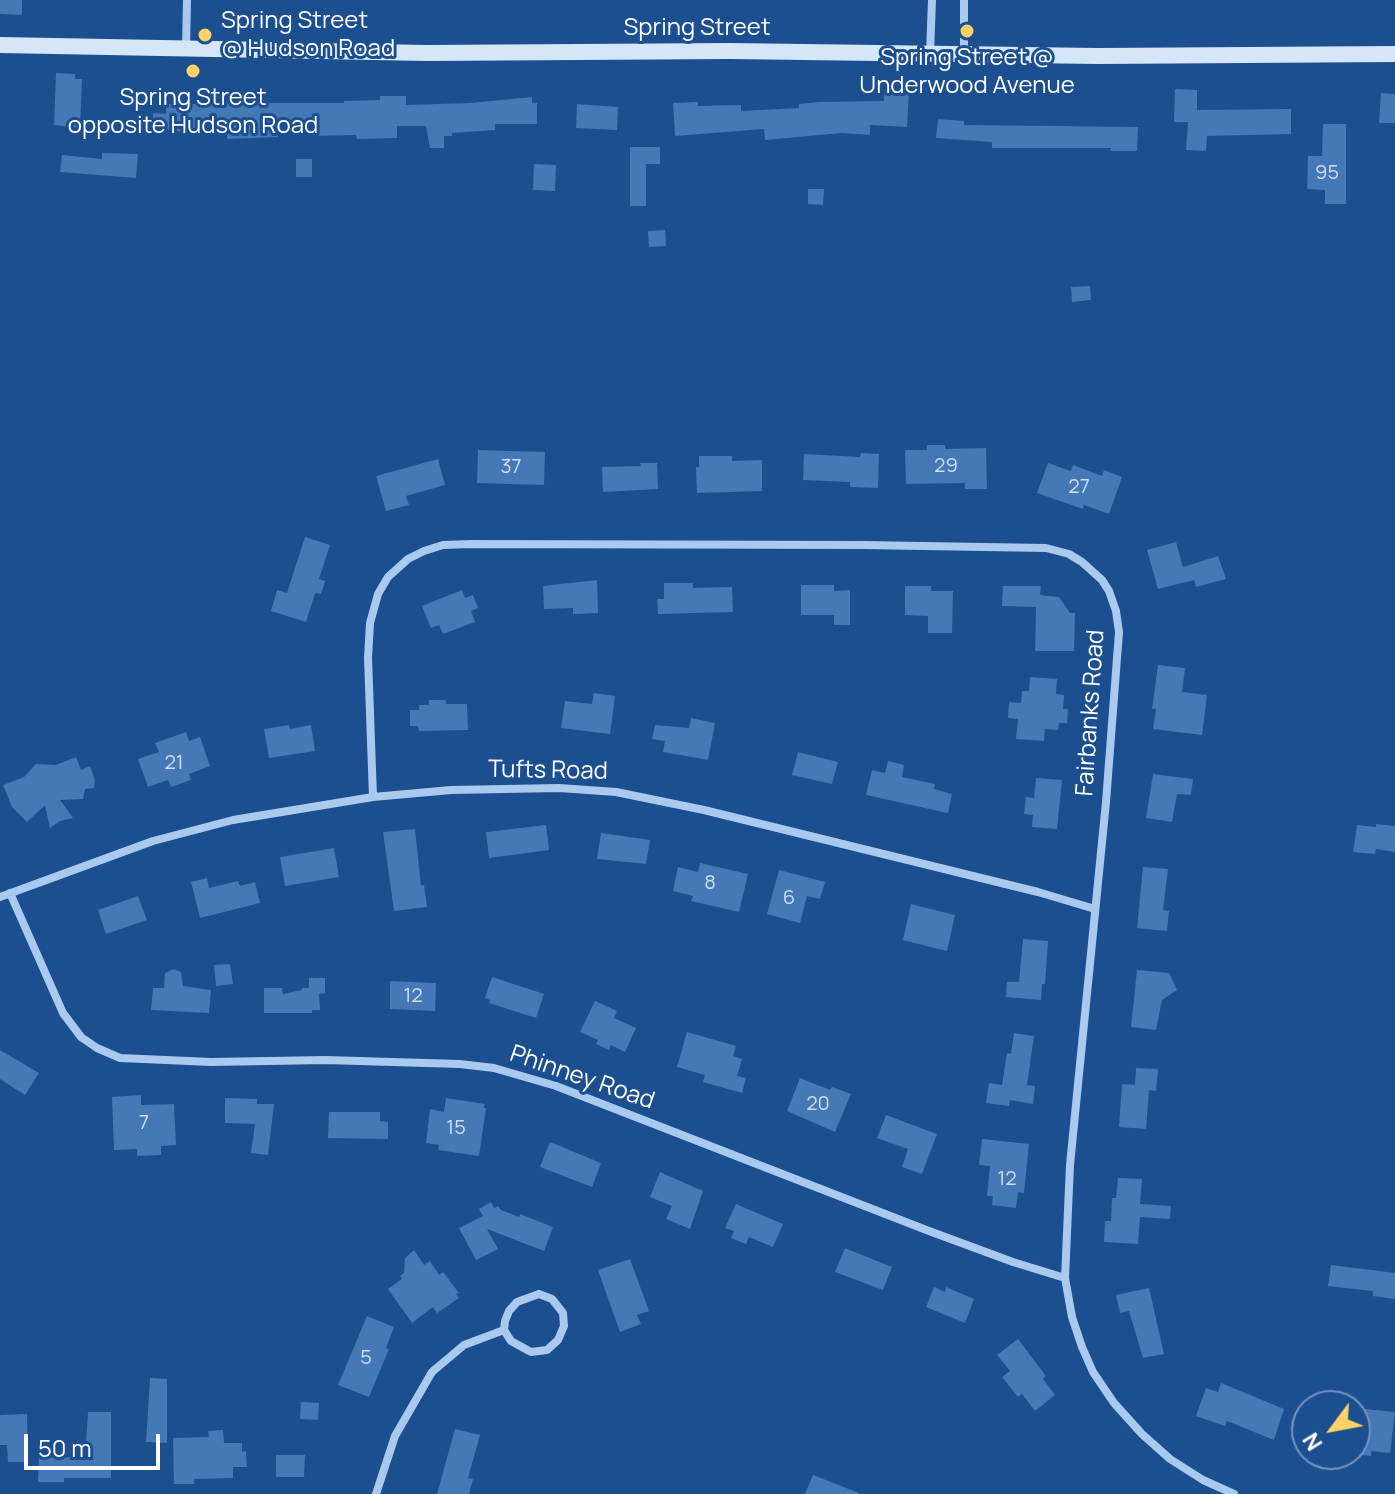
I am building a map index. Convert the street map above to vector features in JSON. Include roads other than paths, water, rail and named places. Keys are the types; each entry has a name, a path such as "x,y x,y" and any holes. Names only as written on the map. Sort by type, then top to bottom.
{"main road":[{"name":"Spring Street","path":"0,45 427,53 1395,54"}],"street":[{"path":"186,50 187,0"},
{"path":"930,54 932,0"},
{"path":"964,0 964,54"},
{"name":"Fairbanks Road","path":"373,797 368,658 370,623 378,594 388,577 408,559 443,545 1046,548 1069,554 1102,580 1116,611 1119,632 1117,679 1066,1220 1065,1278 1072,1317 1082,1347 1093,1372 1114,1403 1170,1459 1203,1480 1234,1494"},
{"name":"Tufts Road","path":"0,897 186,831 233,820 373,797 451,790 559,788 616,792 704,810 1038,892 1095,909"},
{"name":"Phinney Road","path":"10,893 63,1013 81,1037 120,1058 198,1062 325,1060 494,1068 556,1086 929,1231 1065,1278"},
{"path":"539,1294 552,1299 563,1313 564,1326 558,1340 539,1353 511,1341 504,1330 509,1311 517,1302 528,1297 539,1294"},
{"path":"376,1494 395,1436 432,1372 464,1345 504,1330"}],"place":[{"name":"Spring Street @ Underwood Avenue","path":"967,31"},
{"name":"Spring Street @ Hudson Road","path":"205,35"},
{"name":"Spring Street opposite Hudson Road","path":"193,71"}]}
